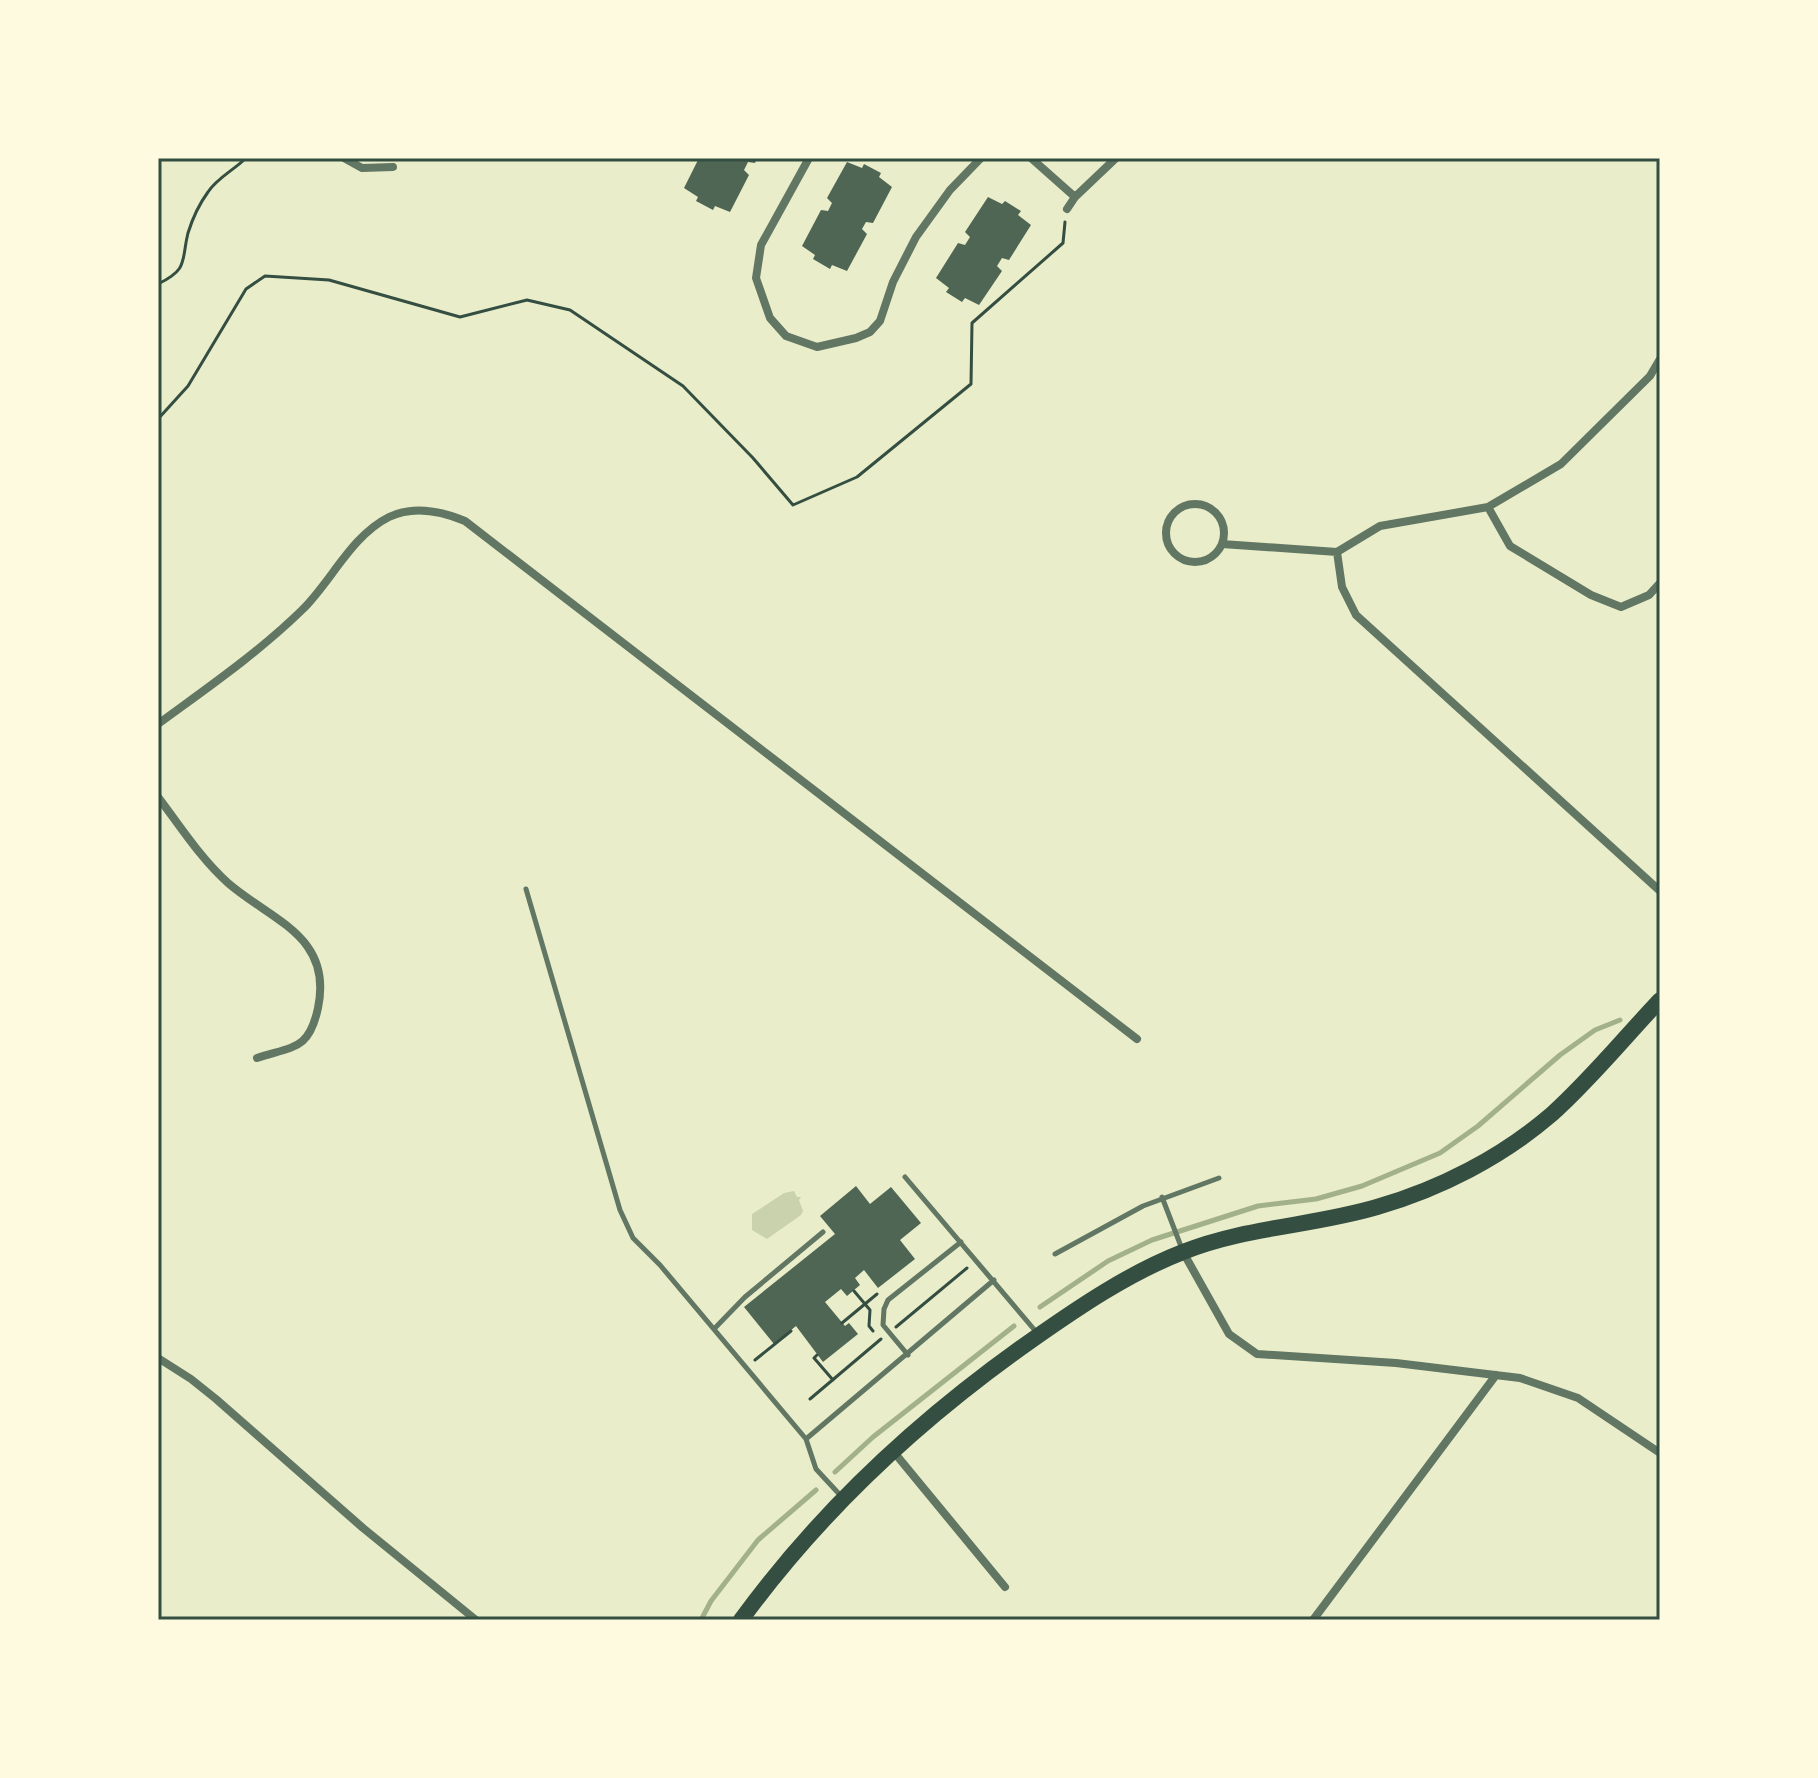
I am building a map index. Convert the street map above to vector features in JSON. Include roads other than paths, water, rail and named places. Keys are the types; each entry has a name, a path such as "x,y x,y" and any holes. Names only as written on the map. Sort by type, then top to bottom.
{"main road":[{"path":"741,1620 796,1550 893,1450 952,1400 1039,1335 1106,1291 1183,1252 1238,1235 1377,1207 1421,1192 1467,1171 1500,1152 1553,1112 1660,1000"}],"street":[{"path":"344,158 362,168 393,162"},
{"path":"809,158 761,245 756,278 770,318 786,336 817,347 856,338 870,332 880,321 893,282 916,237 950,190 981,158"},
{"path":"1031,158 1075,197"},
{"path":"1038,166 1046,158"},
{"path":"1067,209 1075,197 1116,158"},
{"path":"1222,544 1337,552 1380,526 1488,507 1561,464 1650,376 1660,359"},
{"path":"1184,506 1207,506 1222,522 1222,544 1206,560 1194,562 1183,559 1174,553 1168,543 1168,521 1184,506"},
{"path":"1488,507 1510,546 1591,595 1621,607 1649,595 1660,583"},
{"path":"158,724 250,656 303,610 368,531 399,513 421,510 442,512 465,521 1137,1039"},
{"path":"1337,552 1342,587 1356,615 1660,891"},
{"path":"158,797 209,864 230,884 287,925 315,958 322,978 313,1030 301,1044 257,1058"},
{"path":"1183,1252 1229,1334 1257,1354 1396,1363 1520,1378 1578,1398 1660,1453"},
{"path":"158,1358 216,1399 363,1528 476,1620"},
{"path":"1313,1620 1496,1375"},
{"path":"893,1450 1005,1587"}],"lane":[{"path":"526,889 620,1210 633,1238 660,1265 806,1439 816,1469 845,1499"},
{"path":"905,1177 1039,1335"},
{"path":"1055,1254 1162,1197 1219,1178"},
{"path":"1162,1197 1183,1252"},
{"path":"714,1329 745,1297 823,1232"},
{"path":"908,1355 883,1325 888,1300 961,1242"},
{"path":"806,1439 994,1280"}],"waterway":[{"path":"1040,1307 1108,1261 1152,1240 1258,1206 1316,1199 1362,1186 1440,1153 1478,1126 1560,1055 1595,1030 1620,1020"},
{"path":"835,1472 873,1437 1014,1326"},
{"path":"701,1620 711,1601 758,1540 816,1490"}]}
